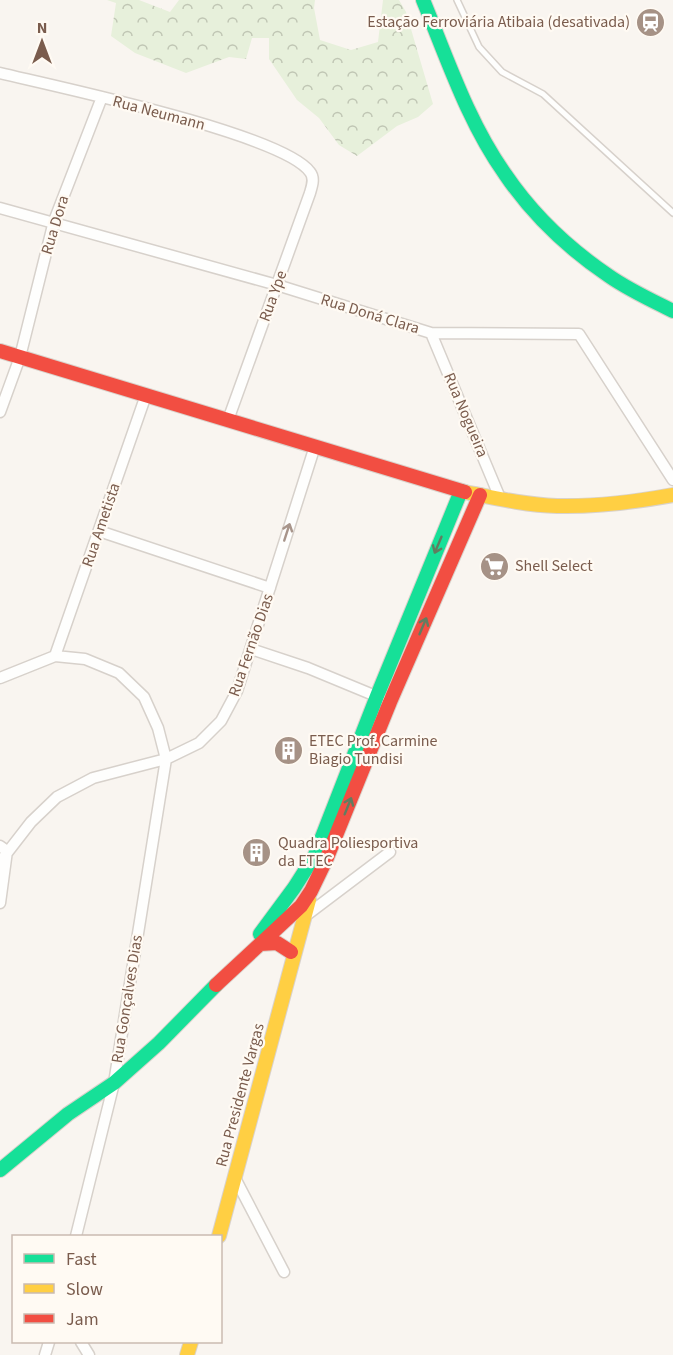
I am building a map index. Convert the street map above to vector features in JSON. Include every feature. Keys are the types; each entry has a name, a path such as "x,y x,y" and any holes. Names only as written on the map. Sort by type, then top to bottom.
{"main road":[{"path":"423,0 493,156 528,203 591,263 628,288 673,311"},
{"path":"0,351 461,491 531,504 570,506 608,504 673,495"},
{"path":"241,960 294,888 315,855 461,491"},
{"path":"0,1170 68,1114 114,1083 159,1043 241,960 302,906 311,891 480,495"},
{"path":"292,957 289,906 294,888"},
{"name":"Rua Presidente Vargas","path":"219,1235 311,891"},
{"path":"260,944 270,941 281,943 292,957"}],"street":[{"name":"Rua Neumann","path":"0,73 189,120 276,149 304,166 311,173"},
{"name":"Rua Dora","path":"0,412 20,357 54,221 102,98"},
{"name":"Rua Ype","path":"228,420 310,194 313,182 311,173"},
{"name":"Rua Doná Clara","path":"0,207 277,285 431,333 579,334 673,480"},
{"name":"Rua Nogueira","path":"431,333 500,498"},
{"name":"Rua Ametista","path":"55,656 146,395"},
{"name":"Rua Fernão Dias","path":"0,862 4,849 57,797 93,778 166,759 199,743 221,721 237,691 315,446"},
{"path":"99,531 270,588"},
{"path":"251,649 308,668 390,702"},
{"path":"0,678 55,656 85,659 119,673 144,697 158,728 166,759"},
{"name":"Rua Gonçalves Dias","path":"76,1235 114,1083 166,759"},
{"path":"0,903 4,849"},
{"path":"304,917 390,852"},
{"path":"235,1178 284,1272"}],"lane":[{"path":"457,0 479,47 502,72 543,94 673,213"}],"green space":[{"path":"107,0 139,0 170,12 179,0 315,0 314,8 320,40 351,50 378,42 383,0 399,0 406,12 433,104 418,117 397,126 357,156 339,145 319,118 297,100 269,59 269,38 252,38 246,59 229,57 186,73 135,53 111,36 116,3"}],"traffic: fast":[{"path":"423,0 459,89 480,133 505,174 527,203 552,230 594,266 624,286 673,311"},
{"path":"260,934 315,855 461,491"},
{"path":"0,1170 68,1114 114,1083 159,1043 216,985"}],"traffic: slow":[{"path":"465,492 522,503 557,506 586,506 673,495"},
{"path":"219,1235 309,900"},
{"path":"187,1355 191,1343"}],"traffic: jam":[{"path":"0,351 465,492"},
{"path":"216,985 301,906 311,891 480,495"},
{"path":"260,944 277,943 291,952"}],"place":[{"name":"Estação Ferroviária Atibaia (desativada)","path":"651,22"},
{"name":"Shell Select","path":"494,566"},
{"name":"ETEC Prof. Carmine Biagio Tundisi","path":"288,750"},
{"name":"Quadra Poliesportiva da ETEC","path":"257,852"}]}
